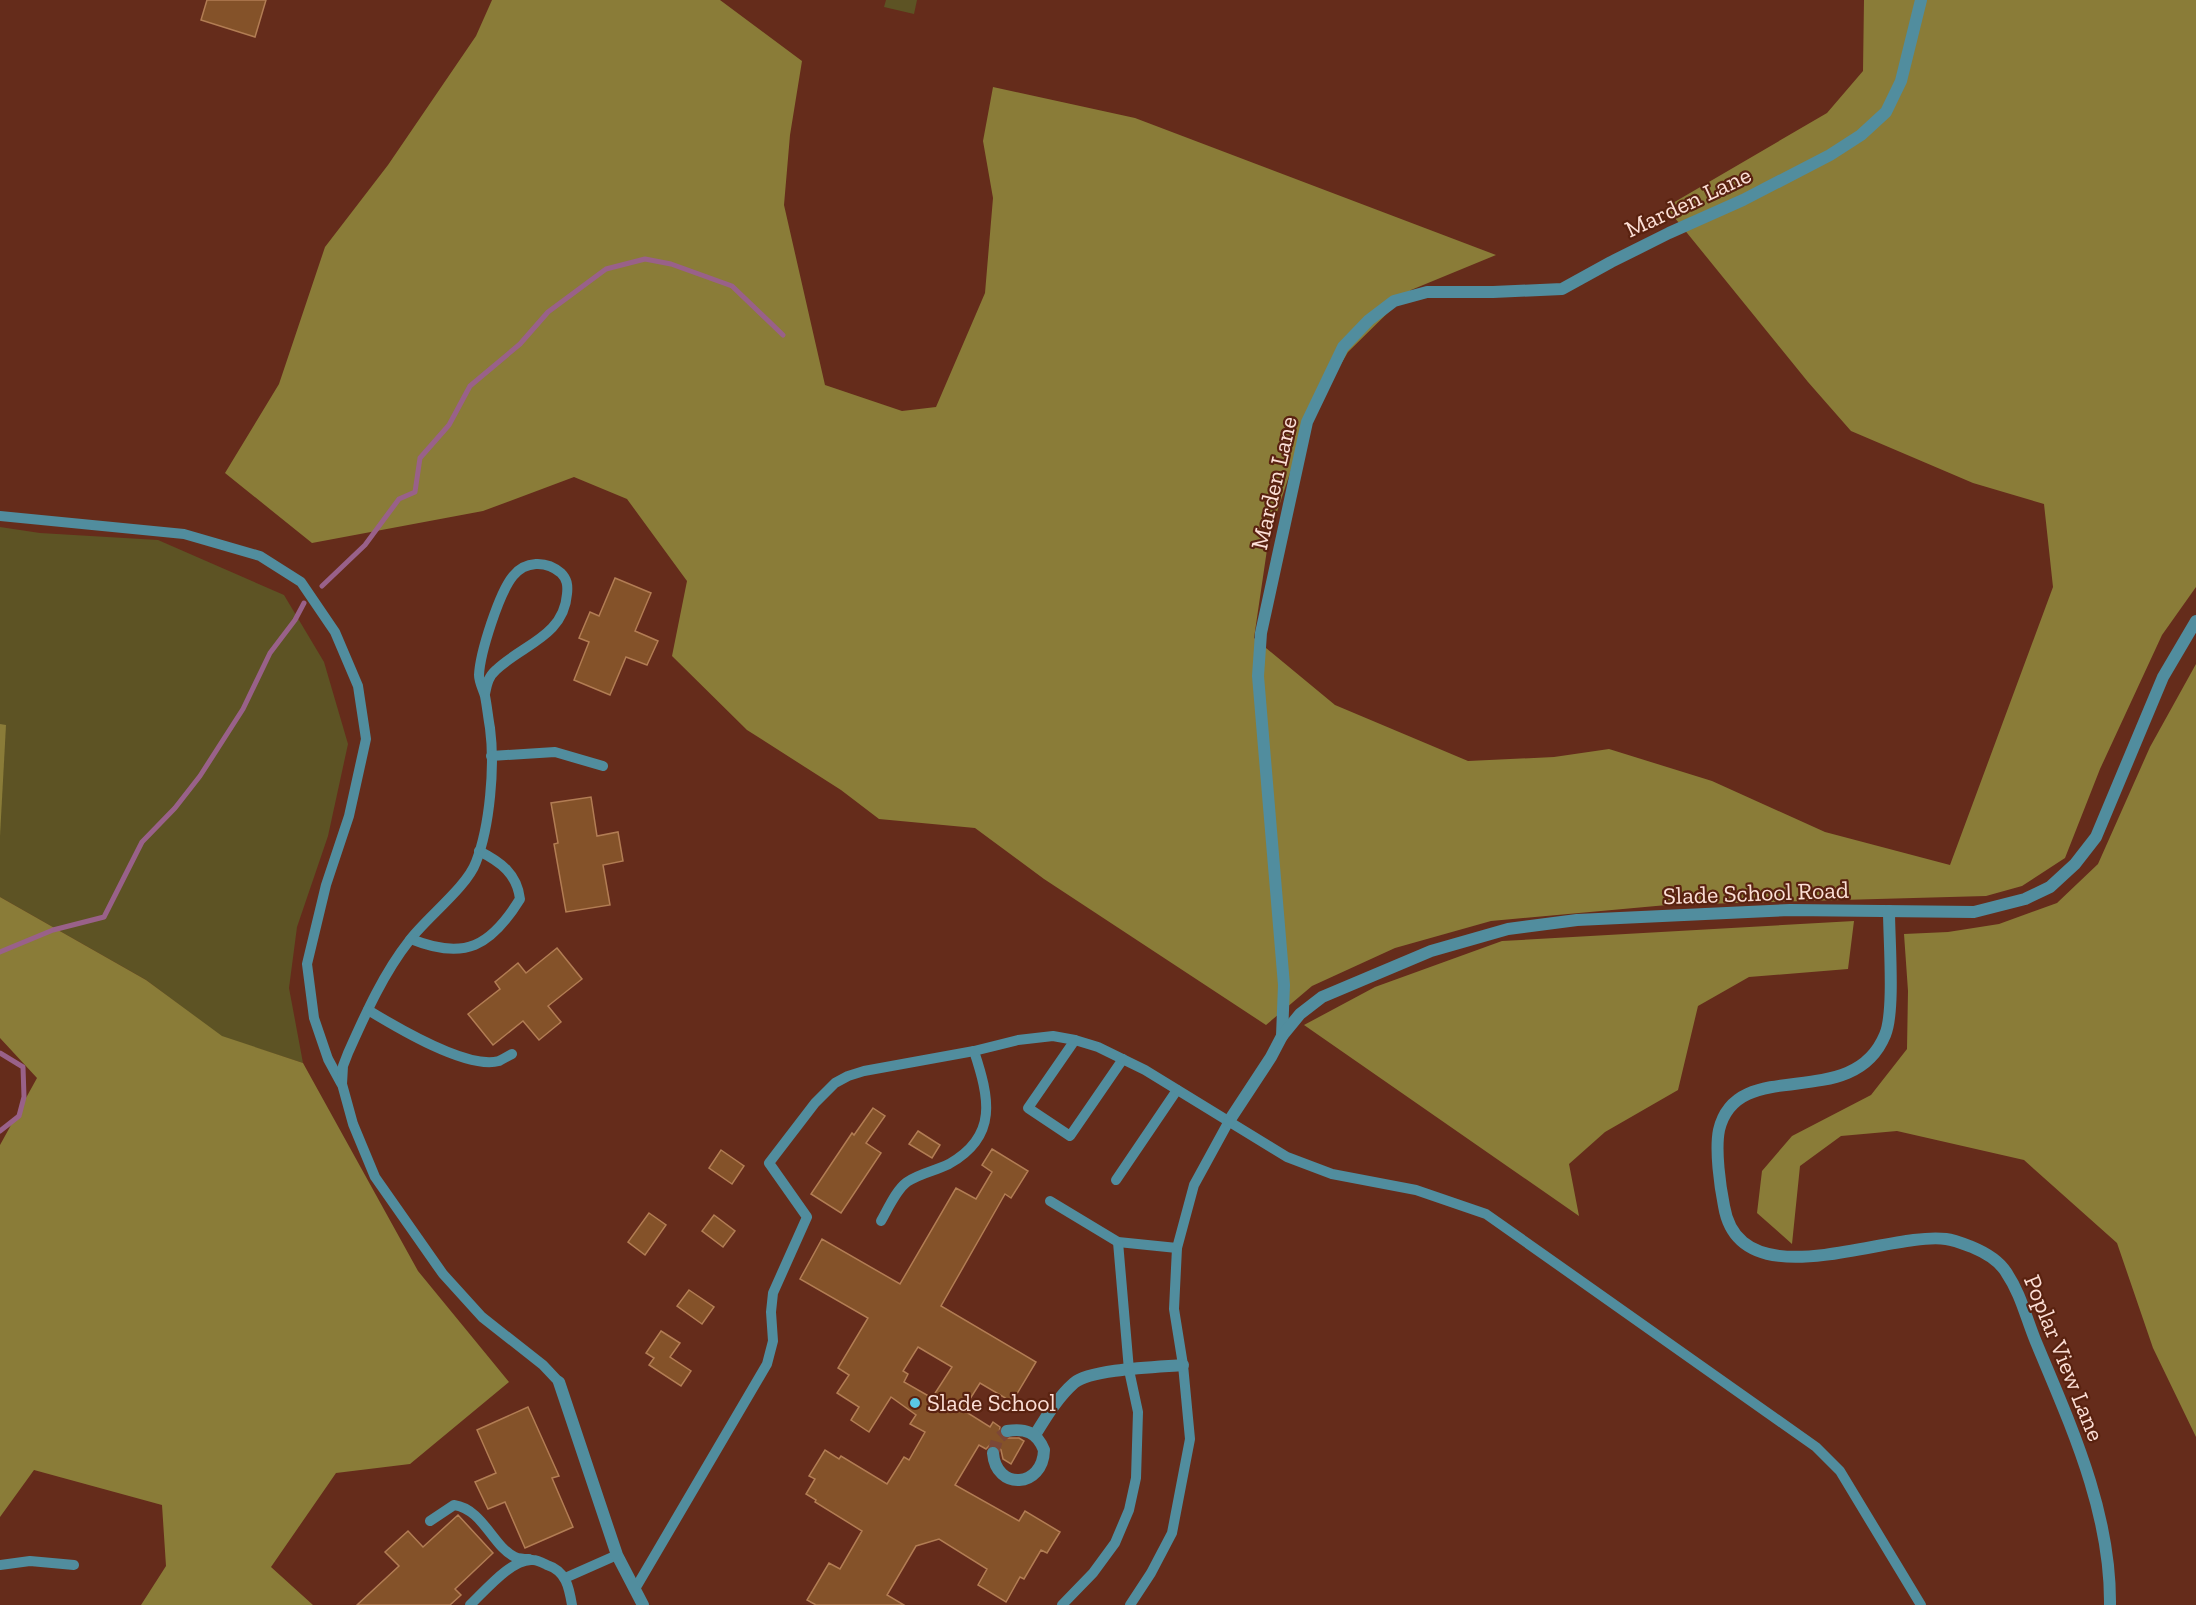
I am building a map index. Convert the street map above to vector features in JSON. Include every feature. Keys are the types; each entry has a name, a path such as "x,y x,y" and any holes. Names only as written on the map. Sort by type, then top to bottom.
{"street":[{"name":"Marden Lane","path":"1282,1036 1284,985 1258,676 1261,633 1307,422 1343,347 1369,320 1394,301 1427,292 1562,289 1611,262 1669,233 1743,201 1830,155 1861,135 1886,112 1901,81 1921,0"},
{"name":"Slade School Road","path":"1229,1121 1282,1036 1300,1014 1322,997 1431,951 1508,929 1577,920 1755,911 1974,912 2025,899 2050,886 2075,864 2096,837 2163,677 2196,621"},
{"name":"Poplar View Lane","path":"1889,911 1890,1014 1887,1032 1880,1047 1868,1061 1853,1072 1834,1079 1771,1086 1745,1095 1731,1107 1719,1132 1721,1182 1727,1219 1734,1232 1747,1244 1761,1252 1778,1257 1805,1257 1919,1240 1946,1239 1970,1246 1989,1256 2005,1270 2020,1296 2030,1329 2060,1399 2094,1490 2106,1541 2110,1575 2110,1605"},
{"path":"1035,1435 1051,1409 1076,1381 1103,1373 1183,1365"},
{"path":"559,1382 617,1555 643,1605"},
{"path":"993,1453 994,1464 1004,1476 1020,1480 1028,1479 1041,1467 1044,1450 1035,1435 1027,1430 1007,1431"}],"lane":[{"path":"0,516 184,534 260,556 301,582 335,632 358,686 366,739 349,816 326,885 307,964 314,1018 328,1059 342,1084 353,1124 375,1177 442,1274 482,1317 543,1365 559,1382"},
{"path":"342,1084 343,1066 368,1010 392,967 411,939 466,879 476,864 491,788 490,730 484,694 478,677 484,648 512,577 530,564 542,563 553,567 568,585 567,602 558,620 539,641 497,669 488,679 484,694"},
{"path":"490,756 555,752 603,766"},
{"path":"411,939 445,948 464,948 482,943 502,926 520,899 519,886 505,866 479,851"},
{"path":"368,1010 410,1034 473,1060 498,1061 512,1054"},
{"path":"635,1589 767,1364 773,1341 771,1312 773,1293 807,1217 769,1164 815,1103 835,1083 864,1071 974,1051 1018,1040 1053,1036 1098,1047 1123,1059 1287,1157 1332,1174 1416,1190 1486,1214 1816,1448 1840,1471 1921,1605"},
{"path":"1075,1040 1028,1108 1070,1136 1123,1059"},
{"path":"881,1221 905,1184 921,1174 946,1166 965,1154 979,1136 986,1118 988,1101 974,1051"},
{"path":"1116,1180 1177,1090"},
{"path":"1130,1605 1151,1573 1172,1533 1190,1439 1183,1365 1174,1309 1177,1248 1194,1185 1229,1121"},
{"path":"1050,1201 1118,1242 1177,1248"},
{"path":"1062,1605 1093,1574 1115,1543 1129,1510 1136,1478 1139,1444 1138,1412 1129,1370 1118,1242"},
{"path":"430,1521 454,1505 463,1506 514,1557 555,1567 565,1578 570,1589 572,1605"},
{"path":"565,1578 617,1555"},
{"path":"470,1605 513,1565 533,1560"},
{"path":"0,1565 30,1561 74,1566"}],"shaded area":[{"path":"492,0 720,0 802,61 790,135 784,205 825,385 902,411 936,407 985,293 993,198 983,141 993,87 1135,118 1496,255 1411,290 1348,352 1307,422 1269,536 1254,638 1335,705 1468,761 1554,757 1609,749 1712,781 1825,832 1950,865 2053,587 2044,504 1973,483 1851,431 1808,382 1666,207 1827,113 1863,71 1864,0 2196,0 2196,587 2162,635 2100,769 2065,858 2022,886 1986,896 1667,905 1491,921 1395,948 1312,986 1266,1025 1044,879 975,828 879,819 841,790 747,730 672,656 687,581 627,499 574,477 483,511 312,543 225,473 279,384 325,247 388,165 476,36"},
{"path":"886,0 917,0 914,14 884,7"},
{"path":"0,527 40,533 158,540 284,595 324,662 348,744 328,836 297,927 289,988 303,1063 222,1037 146,980 0,897"},
{"path":"2196,664 2196,1437 2153,1348 2117,1243 2024,1160 1897,1131 1841,1136 1800,1166 1792,1244 1757,1213 1762,1171 1792,1136 1871,1095 1907,1049 1908,991 1904,934 1948,932 1999,924 2057,903 2098,864 2150,747"},
{"path":"0,724 6,725 0,836"},
{"path":"0,897 146,980 222,1036 303,1063 418,1271 509,1382 410,1464 336,1473 271,1567 313,1605 141,1605 166,1566 162,1505 34,1470 0,1517 0,1145 37,1078 0,1038"},
{"path":"1854,921 1848,969 1749,977 1698,1006 1678,1090 1605,1132 1569,1164 1579,1216 1304,1025 1375,987 1502,941"}],"building":[{"path":"207,0 266,0 255,37 201,20"},
{"path":"615,578 651,593 635,631 658,641 647,665 626,657 610,695 574,680 589,642 579,638 590,612 599,616"},
{"path":"591,797 597,836 618,832 623,861 603,865 610,905 566,912 554,844 558,843 551,803"},
{"path":"557,948 582,979 548,1006 561,1022 539,1040 523,1021 493,1045 468,1014 500,989 495,982 518,963 526,973"},
{"path":"873,1108 885,1116 866,1143 881,1153 841,1213 811,1194 852,1133 854,1135"},
{"path":"918,1131 940,1145 932,1158 909,1144"},
{"path":"992,1149 1028,1171 1011,1198 1005,1194 941,1306 1036,1362 1012,1402 980,1383 963,1410 990,1427 993,1422 1000,1427 999,1433 1003,1438 1019,1438 1024,1441 1011,1464 1003,1459 1001,1450 996,1445 990,1445 986,1449 979,1445 955,1485 1019,1521 1025,1511 1060,1532 1047,1553 1041,1550 1024,1579 1020,1577 1006,1602 978,1585 987,1569 939,1539 916,1546 887,1595 904,1605 816,1605 807,1600 829,1563 840,1569 862,1531 806,1494 815,1479 809,1476 825,1450 839,1459 841,1456 887,1484 904,1457 909,1460 925,1432 910,1424 916,1415 891,1397 869,1432 851,1420 859,1407 837,1393 849,1375 838,1368 868,1318 800,1279 822,1239 900,1284 956,1188 976,1199 992,1172 982,1165","holes":["918,1347 952,1367 932,1398 904,1382 908,1374 903,1371"]},
{"path":"721,1150 744,1166 732,1184 709,1168"},
{"path":"649,1213 666,1225 645,1255 628,1242"},
{"path":"714,1215 735,1231 723,1247 702,1231"},
{"path":"689,1290 714,1307 702,1324 677,1306"},
{"path":"661,1331 680,1343 670,1357 691,1371 681,1386 649,1365 654,1358 646,1353"},
{"path":"528,1407 559,1476 552,1478 573,1527 525,1548 505,1502 488,1509 475,1482 496,1473 477,1430"},
{"path":"458,1515 493,1553 455,1589 461,1595 450,1605 357,1605 399,1566 385,1552 408,1531 423,1547"}],"waterway":[{"path":"322,586 365,545 399,499 415,492 420,458 449,425 470,386 520,344 548,312 606,269 645,259 671,264 732,286 783,335"},
{"path":"0,952 53,930 104,917 142,842 175,808 200,776 243,709 270,653 295,620 304,603"},
{"path":"0,1053 23,1067 24,1097 19,1116 0,1131"}],"tunnel":[{"path":"993,1453 997,1440 1007,1431"}],"place":[{"name":"Slade School","path":"915,1403"}]}
